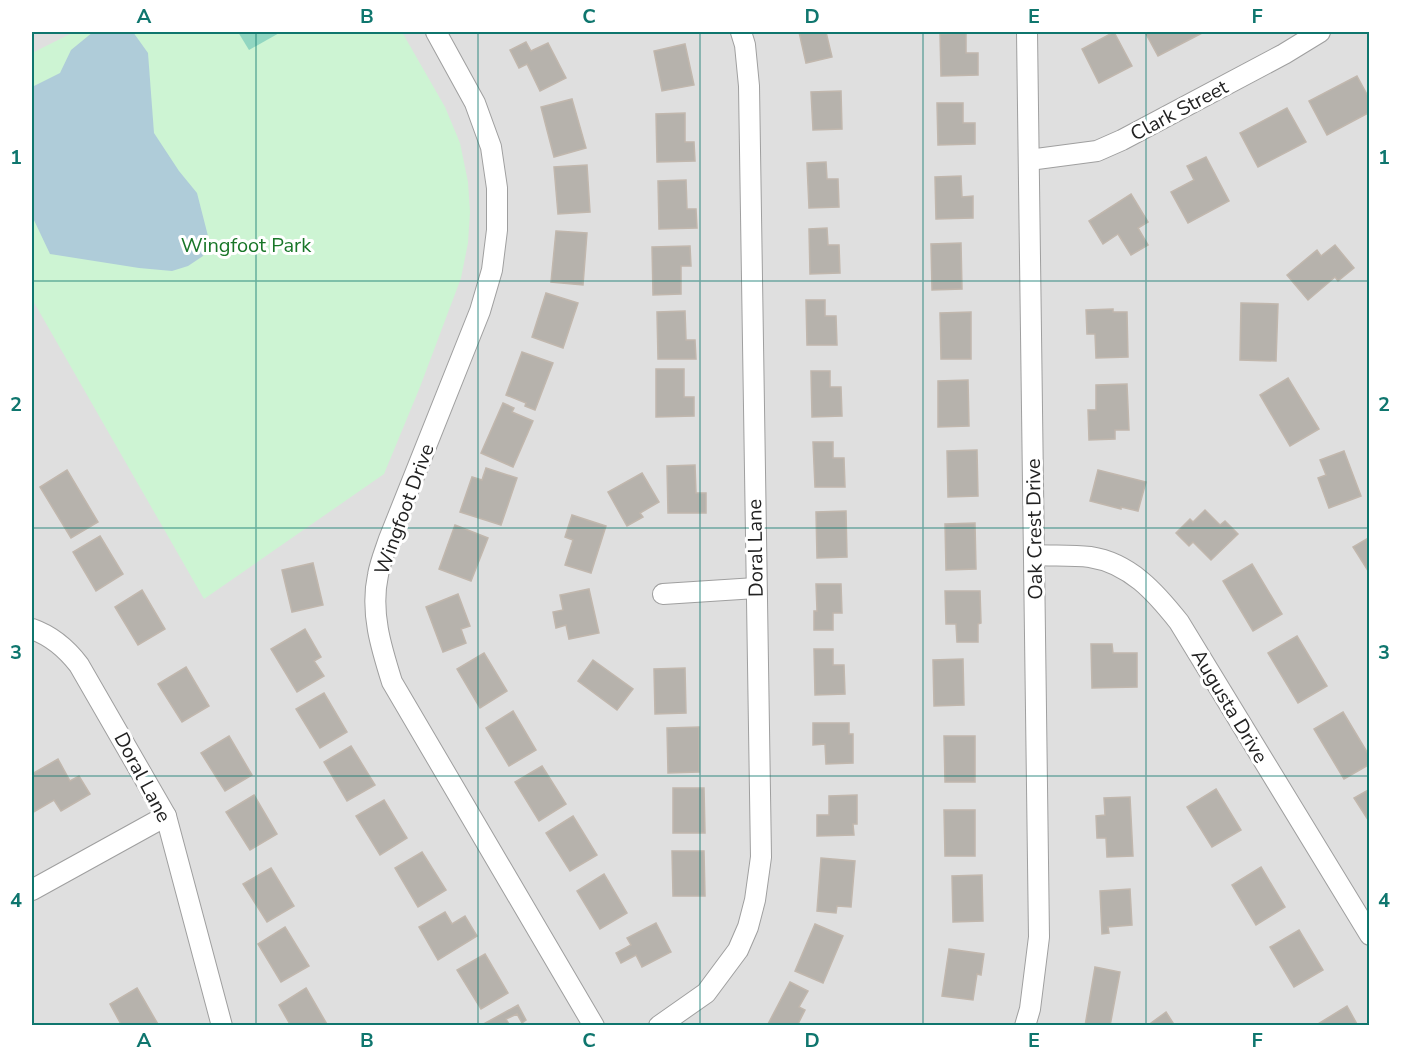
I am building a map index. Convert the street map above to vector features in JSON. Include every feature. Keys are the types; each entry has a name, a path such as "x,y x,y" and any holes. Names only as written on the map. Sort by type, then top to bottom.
{"street":[{"name":"Wingfoot Drive","path":"436,32 475,103 491,147 497,188 497,230 492,270 480,310 383,557 378,575 375,613 381,647 392,682 594,1026"},
{"name":"Doral Lane","path":"659,1026 706,993 738,950 748,927 755,900 761,857 749,86 745,45 741,32"},
{"name":"Oak Crest Drive","path":"1025,1026 1030,1009 1039,937 1027,32"},
{"name":"Clark Street","path":"1029,160 1097,151 1284,54 1320,32"},
{"name":"Augusta Drive","path":"1034,555 1091,557 1116,565 1137,577 1158,596 1179,622 1370,935"},
{"path":"663,594 756,588"},
{"name":"Doral Lane","path":"32,629 54,640 68,651 79,665 166,816 222,1026"},
{"path":"32,890 166,816"}],"shaded area":[{"path":"32,32 1369,32 1369,1025 32,1025"}],"green space":[{"name":"Wingfoot Park","path":"74,32 402,32 445,107 460,143 468,182 470,212 468,243 461,278 384,474 204,599 32,299 32,53"},
{"path":"238,32 281,32 249,50"}],"water":[{"path":"93,32 133,32 148,53 154,133 179,171 197,193 208,236 203,256 188,266 172,271 50,254 32,216 32,87 60,73 71,50"}],"building":[{"path":"799,32 826,32 832,57 806,63"},
{"path":"1114,32 1132,66 1099,83 1082,49"},
{"path":"1145,32 1204,32 1158,56"},
{"path":"966,33 966,53 978,53 978,75 941,76 940,34"},
{"path":"526,42 531,51 548,43 566,78 540,91 527,64 519,68 510,50"},
{"path":"685,44 694,85 662,91 654,51"},
{"path":"1357,76 1370,100 1370,112 1327,135 1309,101"},
{"path":"841,91 842,129 813,130 811,92"},
{"path":"572,99 586,148 554,157 541,107"},
{"path":"937,103 963,103 963,123 975,123 975,144 938,145"},
{"path":"1287,108 1306,142 1258,167 1240,133"},
{"path":"685,113 685,142 694,142 695,161 657,162 656,114"},
{"path":"1206,157 1229,201 1188,223 1171,192 1194,180 1187,166"},
{"path":"826,162 827,179 838,179 839,207 809,208 807,163"},
{"path":"587,165 590,212 558,214 554,167"},
{"path":"961,176 962,197 973,196 973,218 936,219 935,177"},
{"path":"686,180 687,209 696,209 697,228 659,229 658,181"},
{"path":"1131,194 1148,222 1138,228 1148,245 1131,255 1118,234 1103,244 1089,221"},
{"path":"827,228 828,245 839,245 840,273 810,274 809,229"},
{"path":"556,231 587,233 583,285 551,282"},
{"path":"961,243 962,289 932,290 931,244"},
{"path":"1335,245 1354,268 1338,281 1335,277 1308,300 1287,275 1317,250 1321,256"},
{"path":"690,246 691,266 681,266 681,294 653,295 652,247"},
{"path":"546,293 578,303 563,348 532,337"},
{"path":"806,300 825,300 825,316 836,316 837,345 807,345"},
{"path":"1241,303 1278,304 1276,361 1240,360"},
{"path":"1113,309 1113,312 1127,312 1128,357 1096,358 1095,334 1087,334 1086,310"},
{"path":"685,311 686,340 695,340 696,359 658,359 657,312"},
{"path":"971,312 971,359 941,359 940,313"},
{"path":"522,352 553,363 535,410 525,406 526,403 506,395"},
{"path":"656,369 684,369 684,397 694,397 694,416 656,417"},
{"path":"811,371 830,371 830,387 841,387 842,416 812,417"},
{"path":"1288,378 1319,429 1290,446 1260,395"},
{"path":"968,380 969,426 938,427 938,381"},
{"path":"1127,384 1129,430 1115,430 1115,439 1089,440 1088,410 1096,410 1096,385"},
{"path":"503,403 514,408 512,412 533,421 513,467 481,453"},
{"path":"813,442 833,442 833,458 844,458 845,487 815,487"},
{"path":"977,450 978,496 948,497 947,451"},
{"path":"1344,451 1361,496 1329,508 1318,478 1326,475 1320,460"},
{"path":"695,465 696,493 706,493 706,513 668,513 667,466"},
{"path":"486,468 517,478 501,525 460,512 472,477 482,480"},
{"path":"67,470 98,522 71,538 40,487"},
{"path":"1098,470 1146,482 1138,511 1090,501"},
{"path":"642,473 659,502 640,513 643,517 627,526 608,492"},
{"path":"1205,510 1220,525 1225,521 1238,534 1211,560 1193,542 1189,546 1176,533 1190,519 1193,522"},
{"path":"846,511 847,557 817,558 816,512"},
{"path":"572,515 606,526 591,573 565,565 573,540 565,537"},
{"path":"975,523 976,569 946,570 945,524"},
{"path":"455,525 488,538 471,581 439,569"},
{"path":"100,536 123,574 96,591 73,552"},
{"path":"1370,537 1370,574 1353,547"},
{"path":"313,563 323,605 292,612 282,570"},
{"path":"1252,564 1282,614 1253,631 1223,581"},
{"path":"816,584 841,584 842,613 833,613 833,630 814,630 814,611 817,611"},
{"path":"589,589 599,633 569,639 566,625 556,628 553,612 563,610 560,595"},
{"path":"142,590 165,629 138,645 115,607"},
{"path":"945,591 980,591 981,623 978,624 978,642 957,642 956,624 946,624"},
{"path":"458,594 470,626 461,629 466,643 443,652 426,607"},
{"path":"305,629 321,657 314,661 324,676 297,692 271,649"},
{"path":"1297,636 1327,686 1298,703 1268,653"},
{"path":"1091,644 1112,644 1113,653 1137,653 1137,687 1092,688"},
{"path":"814,649 833,649 833,665 844,665 845,694 815,695"},
{"path":"484,653 507,691 480,708 457,669"},
{"path":"963,659 964,705 934,706 933,660"},
{"path":"593,660 633,689 617,710 578,681"},
{"path":"186,667 209,706 182,722 158,684"},
{"path":"685,668 686,713 655,714 654,669"},
{"path":"324,693 347,732 320,748 296,709"},
{"path":"513,711 536,750 509,766 486,728"},
{"path":"1343,712 1370,757 1370,764 1344,779 1314,729"},
{"path":"813,723 849,723 849,734 853,734 853,763 826,764 825,744 813,745"},
{"path":"699,727 699,772 668,773 667,728"},
{"path":"229,736 252,775 225,791 201,753"},
{"path":"944,736 975,736 975,782 945,782"},
{"path":"351,746 375,785 347,801 324,762"},
{"path":"58,759 70,781 79,776 90,794 61,811 54,800 32,813 32,774"},
{"path":"542,766 566,804 539,821 515,782"},
{"path":"673,788 704,788 705,833 673,833"},
{"path":"1216,789 1241,830 1212,847 1187,807"},
{"path":"1370,789 1370,823 1354,798"},
{"path":"254,795 277,834 250,850 226,812"},
{"path":"857,795 857,824 853,824 854,835 817,836 817,815 829,815 829,796"},
{"path":"1130,797 1133,856 1107,857 1106,838 1097,838 1096,816 1105,815 1104,798"},
{"path":"384,800 407,838 380,855 356,816"},
{"path":"944,810 975,810 975,856 945,856"},
{"path":"573,816 597,855 570,871 546,833"},
{"path":"672,851 704,851 705,896 673,896"},
{"path":"422,852 446,890 418,907 395,868"},
{"path":"821,858 855,861 851,907 837,906 836,913 817,911"},
{"path":"1261,867 1285,907 1256,925 1232,885"},
{"path":"271,868 294,906 267,922 243,884"},
{"path":"604,874 627,913 600,929 577,891"},
{"path":"982,875 983,921 953,922 952,876"},
{"path":"1130,889 1132,925 1108,927 1109,933 1102,934 1100,891"},
{"path":"445,912 452,924 465,916 477,936 438,960 419,927"},
{"path":"656,923 671,952 642,967 636,955 621,963 616,953 631,945 627,938"},
{"path":"815,924 843,936 823,983 795,971"},
{"path":"285,927 309,966 281,982 258,944"},
{"path":"1299,930 1323,970 1294,987 1270,947"},
{"path":"949,949 984,954 981,975 977,974 973,1000 942,996"},
{"path":"485,954 508,993 481,1009 457,970"},
{"path":"1095,967 1120,972 1110,1026 1085,1026"},
{"path":"790,982 808,991 799,1007 805,1010 797,1026 767,1026"},
{"path":"137,988 159,1026 122,1026 110,1004"},
{"path":"306,988 328,1026 291,1026 279,1005"},
{"path":"518,1005 526,1020 522,1023 517,1014 506,1019 510,1026 480,1026"},
{"path":"1347,1006 1358,1026 1318,1026 1318,1024"},
{"path":"1166,1012 1175,1026 1147,1026"}]}
